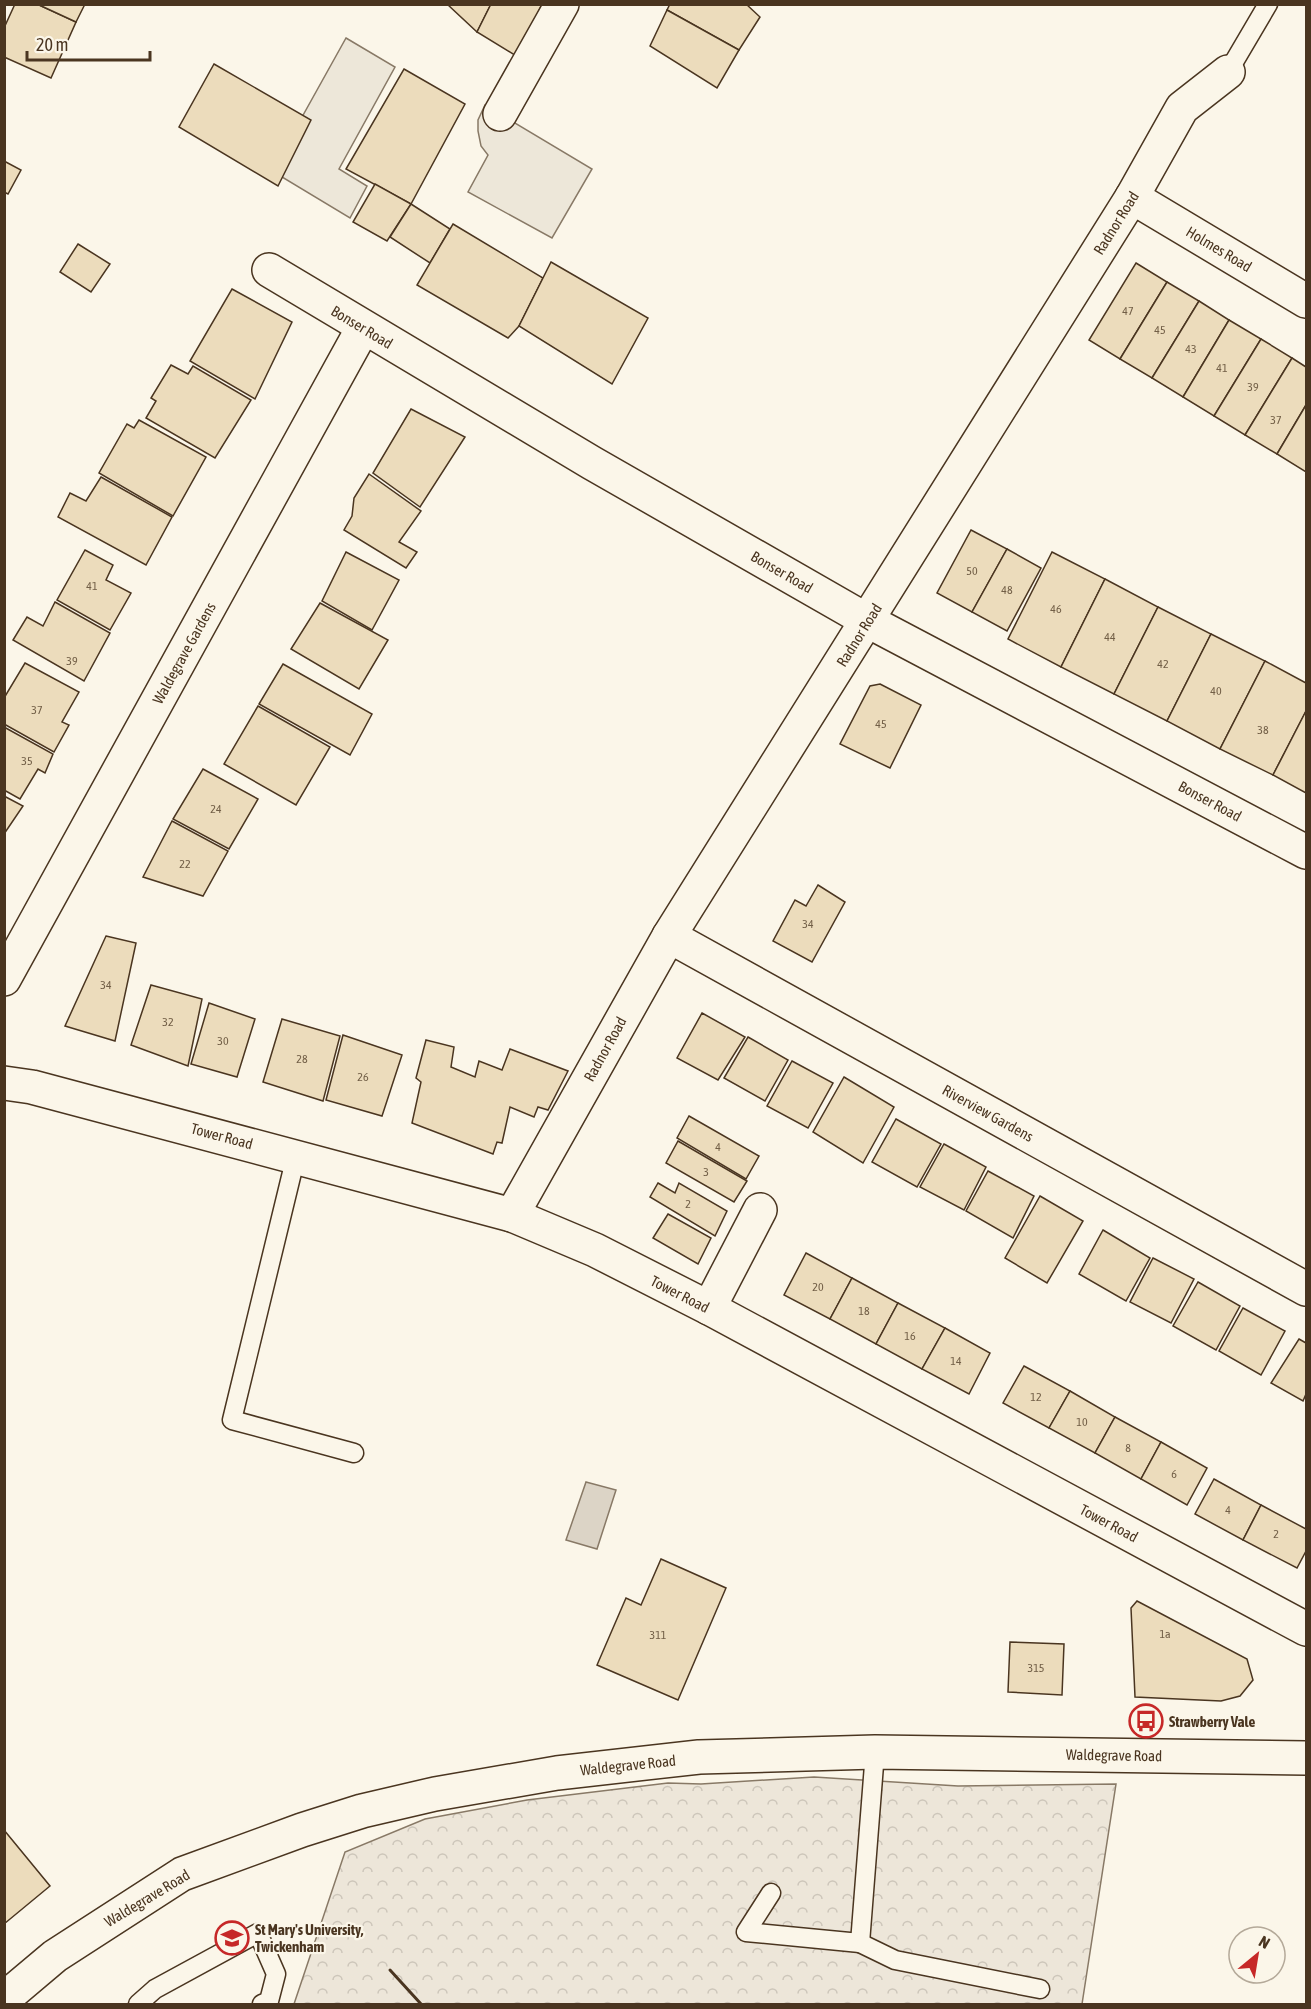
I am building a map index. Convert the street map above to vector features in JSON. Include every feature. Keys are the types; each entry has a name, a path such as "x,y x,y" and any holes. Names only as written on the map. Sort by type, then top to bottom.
{"street":[{"path":"500,114 562,4"},
{"name":"Radnor Road","path":"512,1215 669,936 1132,197 1182,108 1228,72"},
{"name":"Holmes Road","path":"1132,197 1306,301"},
{"name":"Bonser Road","path":"269,270 363,328 868,621 1306,852"},
{"name":"Waldegrave Gardens","path":"4,979 363,328"},
{"name":"Riverview Gardens","path":"669,936 1306,1289"},
{"name":"Tower Road","path":"4,1083 32,1087 512,1215 595,1250 709,1308 1306,1629"},
{"path":"709,1308 760,1210"},
{"name":"Waldegrave Road","path":"4,1999 55,1956 182,1874 302,1830 362,1811 435,1794 557,1773 699,1757 875,1752 1306,1758"}],"lane":[{"path":"1228,72 1268,4"},
{"path":"296,1156 232,1420 354,1454"},
{"path":"860,1943 875,1752"},
{"path":"771,1893 746,1932 860,1943 895,1960 1040,1989"},
{"path":"138,2004 155,1989 258,1933 276,1974 269,2001 262,2004"}],"green space":[{"path":"814,1777 958,1786 1116,1784 1082,2004 294,2004 345,1852 425,1819 527,1800 668,1783 701,1784"}],"shaded area":[{"path":"346,38 395,67 339,169 367,186 350,218 272,171"},
{"path":"485,105 592,169 552,238 468,192 488,155 481,146 478,131 478,120"},
{"path":"586,1482 616,1490 597,1549 566,1540"}],"building":[{"path":"15,4 37,4 76,22 51,78 4,57 4,28"},
{"path":"37,4 85,4 76,22"},
{"path":"447,4 491,4 477,32"},
{"path":"491,4 542,4 518,57 477,32"},
{"path":"670,4 746,4 760,17 739,50 667,10"},
{"path":"667,10 739,50 717,88 650,46"},
{"path":"214,64 311,120 278,186 179,127"},
{"path":"404,69 465,104 411,204 346,169"},
{"path":"4,161 21,170 8,194 4,192"},
{"path":"375,184 411,204 387,241 353,222"},
{"path":"411,204 450,229 430,263 390,237"},
{"path":"453,224 543,278 519,326 508,338 417,285"},
{"path":"78,244 110,264 91,292 60,272"},
{"path":"551,262 648,318 612,384 519,326"},
{"path":"1136,263 1167,282 1120,359 1089,340"},
{"path":"1167,282 1199,301 1152,378 1120,359"},
{"path":"232,289 292,322 255,399 190,361"},
{"path":"1199,301 1229,320 1183,397 1152,378"},
{"path":"1229,320 1261,339 1214,416 1183,397"},
{"path":"1261,339 1292,358 1245,435 1214,416"},
{"path":"1292,358 1306,367 1306,405 1277,454 1245,435"},
{"path":"171,365 188,374 193,366 251,400 215,458 146,418 156,401 151,398"},
{"path":"1306,405 1306,472 1277,454"},
{"path":"411,409 465,437 420,507 373,473"},
{"path":"139,420 206,457 173,516 99,473 127,424 134,428"},
{"path":"369,474 421,511 399,542 417,552 406,568 344,530 352,516 354,498"},
{"path":"101,477 172,517 146,565 58,517 70,493 86,501"},
{"path":"971,530 1007,549 972,612 937,593"},
{"path":"1007,549 1041,568 1007,631 972,612"},
{"path":"85,550 113,565 106,580 131,593 110,630 57,600"},
{"path":"346,552 399,580 372,630 322,601"},
{"path":"1052,552 1105,579 1061,667 1008,639"},
{"path":"1105,579 1158,607 1114,694 1061,667"},
{"path":"55,602 110,633 84,681 13,640 27,617 43,626"},
{"path":"320,603 388,640 359,689 291,649"},
{"path":"1158,607 1211,634 1167,721 1114,694"},
{"path":"1211,634 1265,661 1220,749 1167,721"},
{"path":"1265,661 1306,683 1306,711 1273,775 1220,749"},
{"path":"25,663 79,692 62,722 69,725 54,752 4,724 4,698"},
{"path":"283,664 372,714 350,755 259,704"},
{"path":"880,684 921,705 890,768 840,744 870,686"},
{"path":"258,706 330,747 296,805 224,764"},
{"path":"1306,711 1306,793 1273,775"},
{"path":"4,727 53,754 45,773 38,769 20,799 4,790"},
{"path":"203,769 258,799 229,849 173,819"},
{"path":"4,796 23,806 4,834"},
{"path":"172,821 228,851 203,896 143,877"},
{"path":"818,885 845,902 812,962 773,941 795,900 806,906"},
{"path":"106,936 136,943 115,1041 65,1026"},
{"path":"151,985 202,999 188,1066 131,1045"},
{"path":"209,1003 255,1019 237,1077 191,1064"},
{"path":"702,1013 745,1037 718,1080 677,1058"},
{"path":"282,1019 340,1036 323,1101 263,1082"},
{"path":"343,1035 402,1055 382,1116 326,1100"},
{"path":"748,1037 788,1060 765,1101 724,1078"},
{"path":"426,1040 454,1047 451,1067 475,1077 479,1061 502,1070 510,1049 568,1071 548,1110 538,1107 534,1117 510,1107 502,1143 497,1142 493,1154 412,1123 421,1082 416,1078"},
{"path":"792,1061 833,1083 808,1128 767,1106"},
{"path":"844,1077 894,1107 863,1163 813,1132"},
{"path":"689,1116 759,1156 746,1179 677,1138"},
{"path":"896,1119 941,1144 917,1187 872,1162"},
{"path":"678,1141 747,1181 734,1202 666,1163"},
{"path":"944,1144 986,1167 964,1210 920,1187"},
{"path":"988,1171 1034,1196 1013,1238 966,1211"},
{"path":"658,1183 675,1193 679,1183 727,1211 715,1236 650,1197"},
{"path":"1040,1196 1083,1221 1047,1283 1005,1258"},
{"path":"668,1214 711,1238 698,1264 653,1238"},
{"path":"1103,1230 1150,1258 1126,1301 1079,1274"},
{"path":"806,1253 852,1278 830,1319 784,1295"},
{"path":"1153,1258 1194,1279 1171,1323 1130,1302"},
{"path":"852,1278 898,1303 876,1344 830,1319"},
{"path":"1198,1282 1240,1306 1216,1350 1173,1326"},
{"path":"898,1303 945,1328 922,1369 876,1344"},
{"path":"1243,1308 1285,1331 1261,1375 1219,1351"},
{"path":"945,1328 990,1353 969,1394 922,1369"},
{"path":"1299,1339 1306,1343 1306,1394 1303,1401 1271,1383"},
{"path":"1024,1366 1070,1391 1049,1428 1003,1403"},
{"path":"1070,1391 1115,1417 1095,1453 1049,1428"},
{"path":"1115,1417 1161,1442 1141,1479 1095,1453"},
{"path":"1161,1442 1207,1468 1187,1505 1141,1479"},
{"path":"1214,1479 1261,1505 1243,1540 1195,1514"},
{"path":"1261,1505 1306,1529 1306,1551 1297,1568 1243,1540"},
{"path":"661,1559 726,1588 678,1700 597,1665 626,1598 641,1605"},
{"path":"1137,1601 1247,1659 1253,1680 1240,1696 1221,1701 1135,1697 1131,1608"},
{"path":"1010,1642 1064,1644 1062,1695 1008,1692"},
{"path":"4,1830 50,1886 4,1924"}],"wall":[{"path":"390,1970 421,2004"}],"place":[{"name":"Strawberry Vale","path":"1146,1721"},
{"name":"St Mary's University, Twickenham","path":"232,1938"}]}
